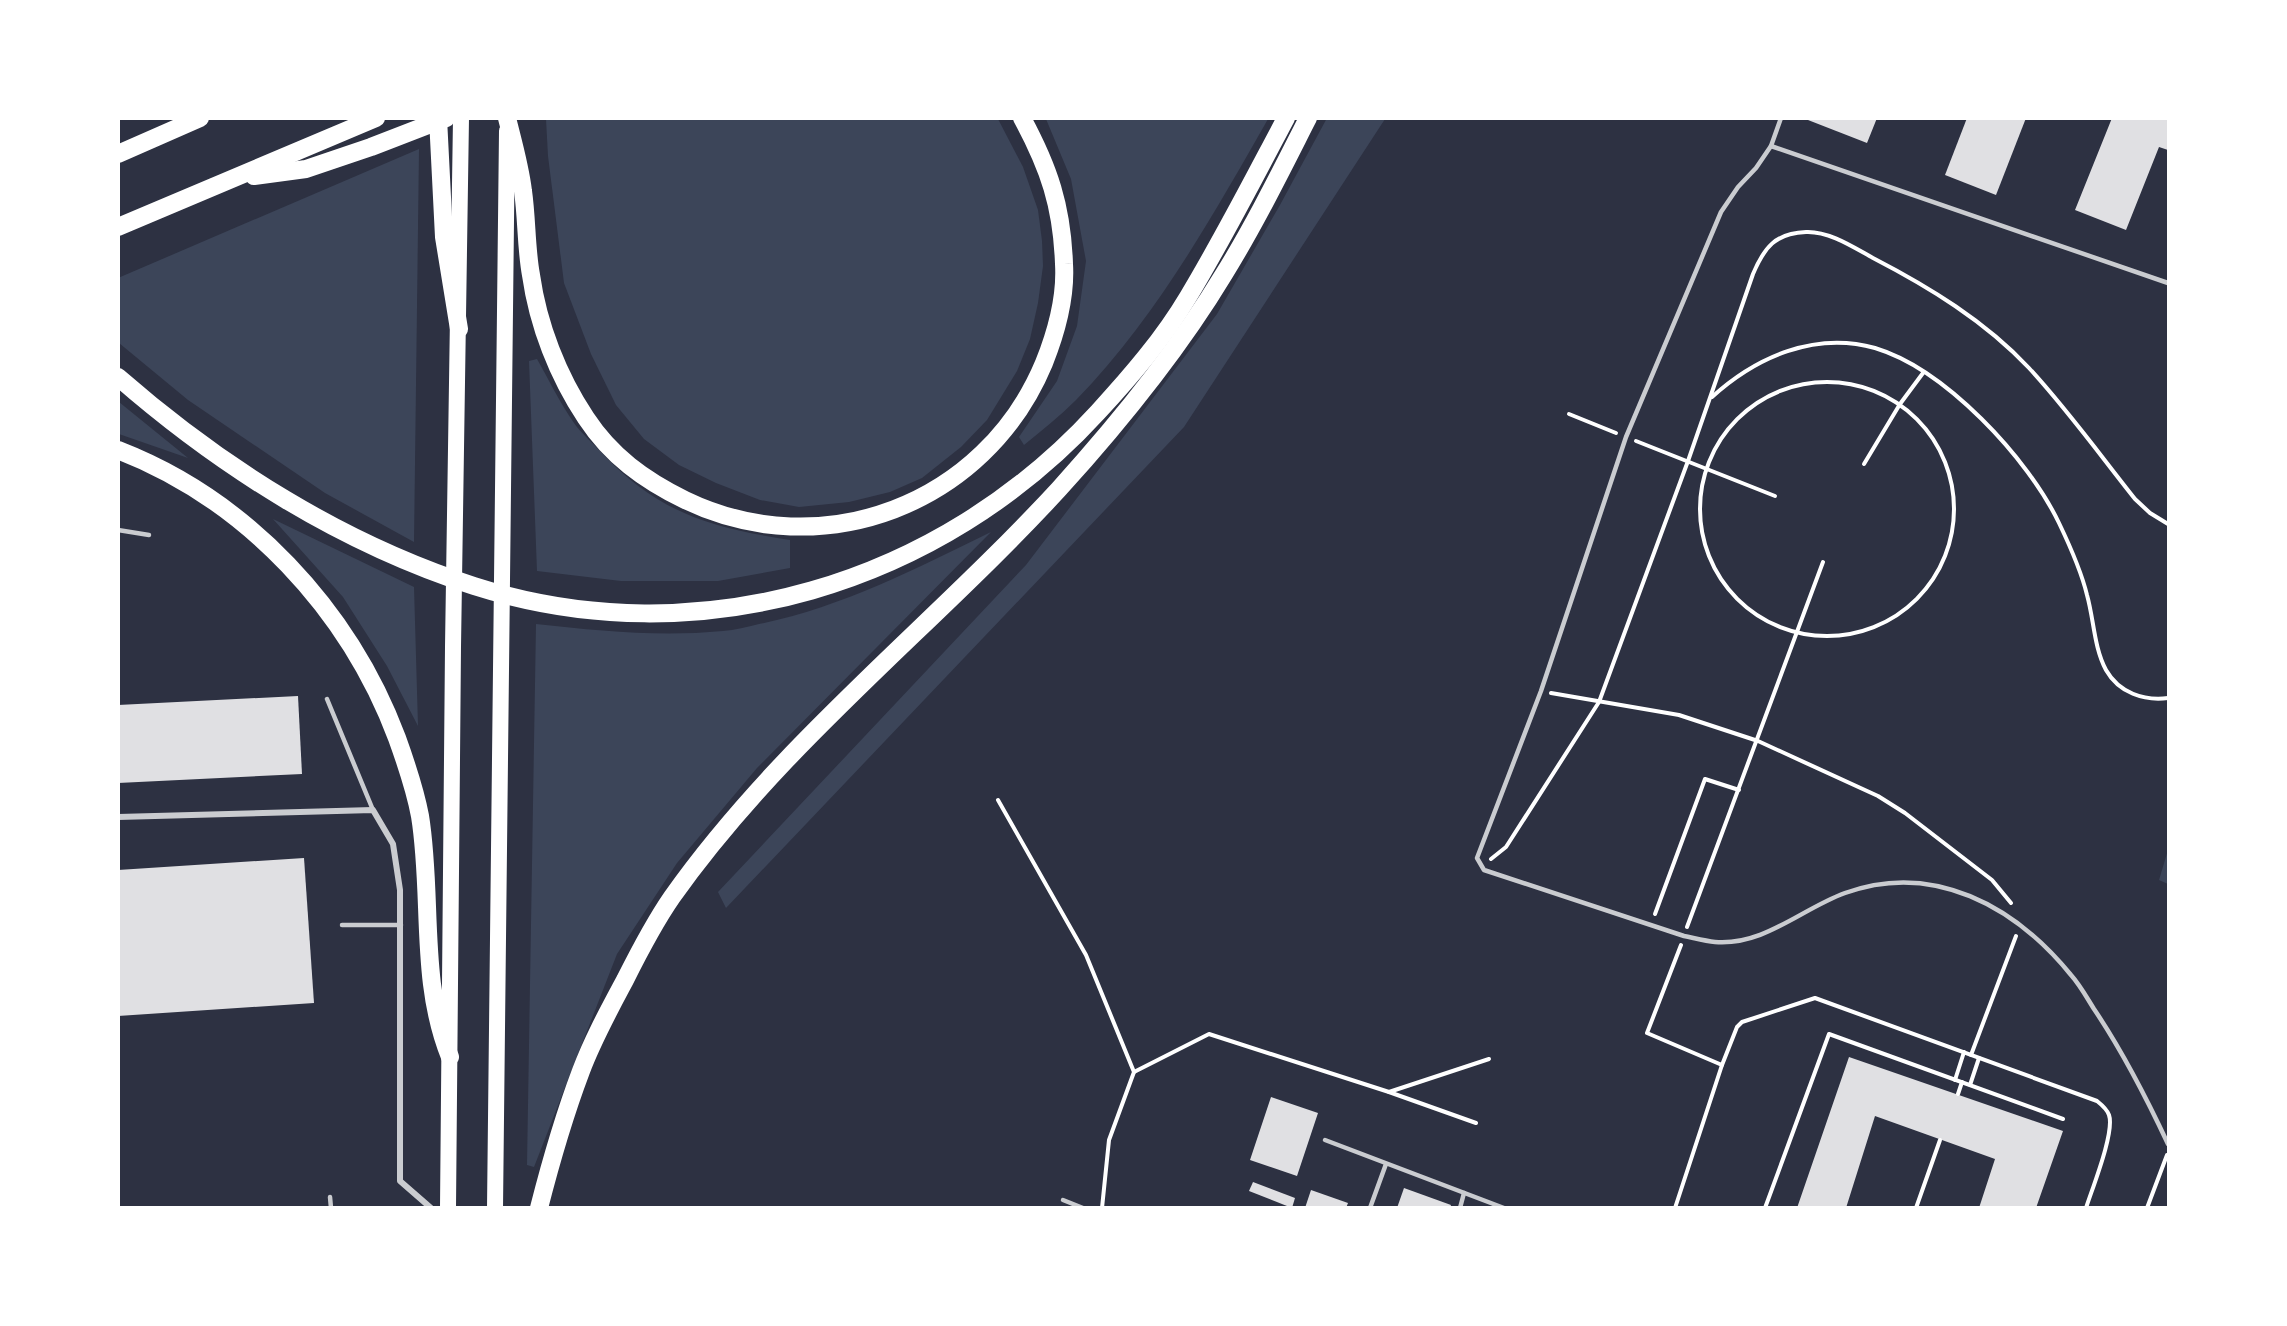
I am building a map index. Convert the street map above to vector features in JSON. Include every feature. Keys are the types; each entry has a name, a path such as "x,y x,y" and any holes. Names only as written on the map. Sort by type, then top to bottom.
{"highway":[{"path":"118,154 200,118"},
{"path":"118,227 376,118"},
{"path":"438,118 444,237 459,329"},
{"path":"232,179 306,169 446,118"},
{"path":"448,1208 461,118"},
{"path":"507,118 523,187 531,275 543,330 561,372 585,417 630,468 664,490 705,509 750,523 785,528 813,527 869,518 903,507 931,492 959,474 984,452 1016,415 1034,388 1054,338 1065,266 1054,190 1040,152 1022,118"},
{"path":"495,1208 507,118"},
{"path":"118,376 221,458 295,504 362,541 417,565 475,586 582,609 634,613 722,609 779,600 880,567 940,538 1016,488 1074,437 1153,348 1188,298 1286,118"},
{"path":"539,1208 561,1128 597,1032 670,900 705,853 789,756 982,568 1058,489 1134,399 1198,314 1223,276 1255,222 1308,118"},
{"path":"118,450 196,489 233,515 264,542 295,572 316,597 364,666 385,706 409,771 420,815 426,870 430,978 434,1008 450,1057"}],"street":[{"path":"118,817 373,810 393,844 400,890 400,1181 431,1208"}],"lane":[{"path":"1781,118 1771,146 1721,212 1626,437 1541,691 1478,858 1480,867 1684,936 1715,942 1740,941 1772,931 1821,903 1846,892 1883,883 1904,882 1953,889 1980,900 2019,926 2043,945 2072,975 2145,1094 2169,1144"},
{"path":"1771,146 2169,283"},
{"path":"118,530 149,535"},
{"path":"327,699 373,810"},
{"path":"342,925 401,925"},
{"path":"1325,1140 1504,1208"},
{"path":"1370,1208 1386,1164"},
{"path":"1460,1208 1464,1194"},
{"path":"330,1197 331,1208"},
{"path":"1063,1200 1083,1208"}],"path":[{"path":"1480,867 1506,847 1599,702 1762,252 1774,241 1793,233 1808,231 1829,236 1903,274 1954,305 2003,343 2029,368 2136,499 2150,513 2169,524"},
{"path":"1711,398 1750,367 1776,354 1808,345 1841,343 1875,348 1913,366 1953,393 1995,431 2029,475 2058,520 2087,595 2100,656 2107,671 2119,686 2137,696 2169,698"},
{"path":"1864,464 1899,404 1923,373"},
{"path":"1814,382 1851,384 1869,389 1899,404 1919,421 1932,438 1943,456 1950,477 1954,498 1951,541 1933,581 1903,612 1885,623 1844,636 1797,633 1757,616 1724,584 1712,563 1704,542 1700,518 1700,495 1706,469 1721,438 1732,424 1761,400 1786,388 1814,382"},
{"path":"1569,414 1775,496"},
{"path":"1722,1065 1647,1033 1823,562"},
{"path":"1541,691 1679,715 1758,741 1878,796 1905,813 1992,880 2011,903 2019,926"},
{"path":"1651,925 1706,779 1739,790"},
{"path":"998,800 1086,955 1134,1072 1109,1140 1102,1208"},
{"path":"1971,1055 2014,940"},
{"path":"1675,1208 1722,1065 1737,1027 1742,1022 1814,998 2097,1101 2105,1108 2110,1118 2106,1145 2086,1208"},
{"path":"1134,1072 1209,1034 1389,1092 1476,1123"},
{"path":"1765,1208 1829,1034 2063,1119"},
{"path":"1955,1080 1964,1052"},
{"path":"1970,1085 1979,1058"},
{"path":"1389,1092 1489,1059"},
{"path":"1958,1094 1962,1082"},
{"path":"1916,1208 1941,1140"},
{"path":"2147,1208 2169,1151"}],"shaded area":[{"path":"1327,118 1385,119 1184,427 726,908 718,892 1026,565 1217,314"},
{"path":"546,119 998,119 1023,167 1038,210 1042,241 1043,266 1038,303 1030,339 1017,371 987,420 961,447 922,478 890,492 849,502 799,507 760,500 716,483 679,465 644,439 616,405 591,354 564,283 548,156"},
{"path":"1046,119 1268,119 1181,266 1132,335 1076,400 1024,445 1019,437 1057,381 1077,326 1086,261 1071,179"},
{"path":"419,149 414,542 325,493 188,400 119,343 118,278"},
{"path":"537,359 574,423 642,489 686,514 709,522 790,540 790,568 718,581 621,581 537,571 529,361"},
{"path":"119,402 188,458 119,434"},
{"path":"273,519 414,587 418,726 387,666 343,597"},
{"path":"991,532 757,768 677,863 617,954 534,1167 527,1165 536,624 653,633 728,631 819,608 878,586"},
{"path":"2168,850 2168,884 2159,880"}],"building":[{"path":"1809,118 1877,118 1867,143 1808,120"},
{"path":"1967,118 2026,118 1996,195 1945,175"},
{"path":"2112,118 2168,118 2168,150 2159,147 2126,230 2075,210"},
{"path":"298,696 302,774 118,783 118,705"},
{"path":"304,858 314,1003 118,1016 118,870"},
{"path":"1849,1057 2063,1131 2036,1208 1979,1208 1995,1159 1875,1116 1846,1208 1797,1208"},
{"path":"1271,1097 1318,1113 1297,1176 1250,1160"},
{"path":"1253,1182 1295,1198 1292,1208 1249,1191"},
{"path":"1404,1188 1451,1205 1450,1208 1397,1208"},
{"path":"1311,1190 1348,1203 1346,1208 1305,1208"}]}
